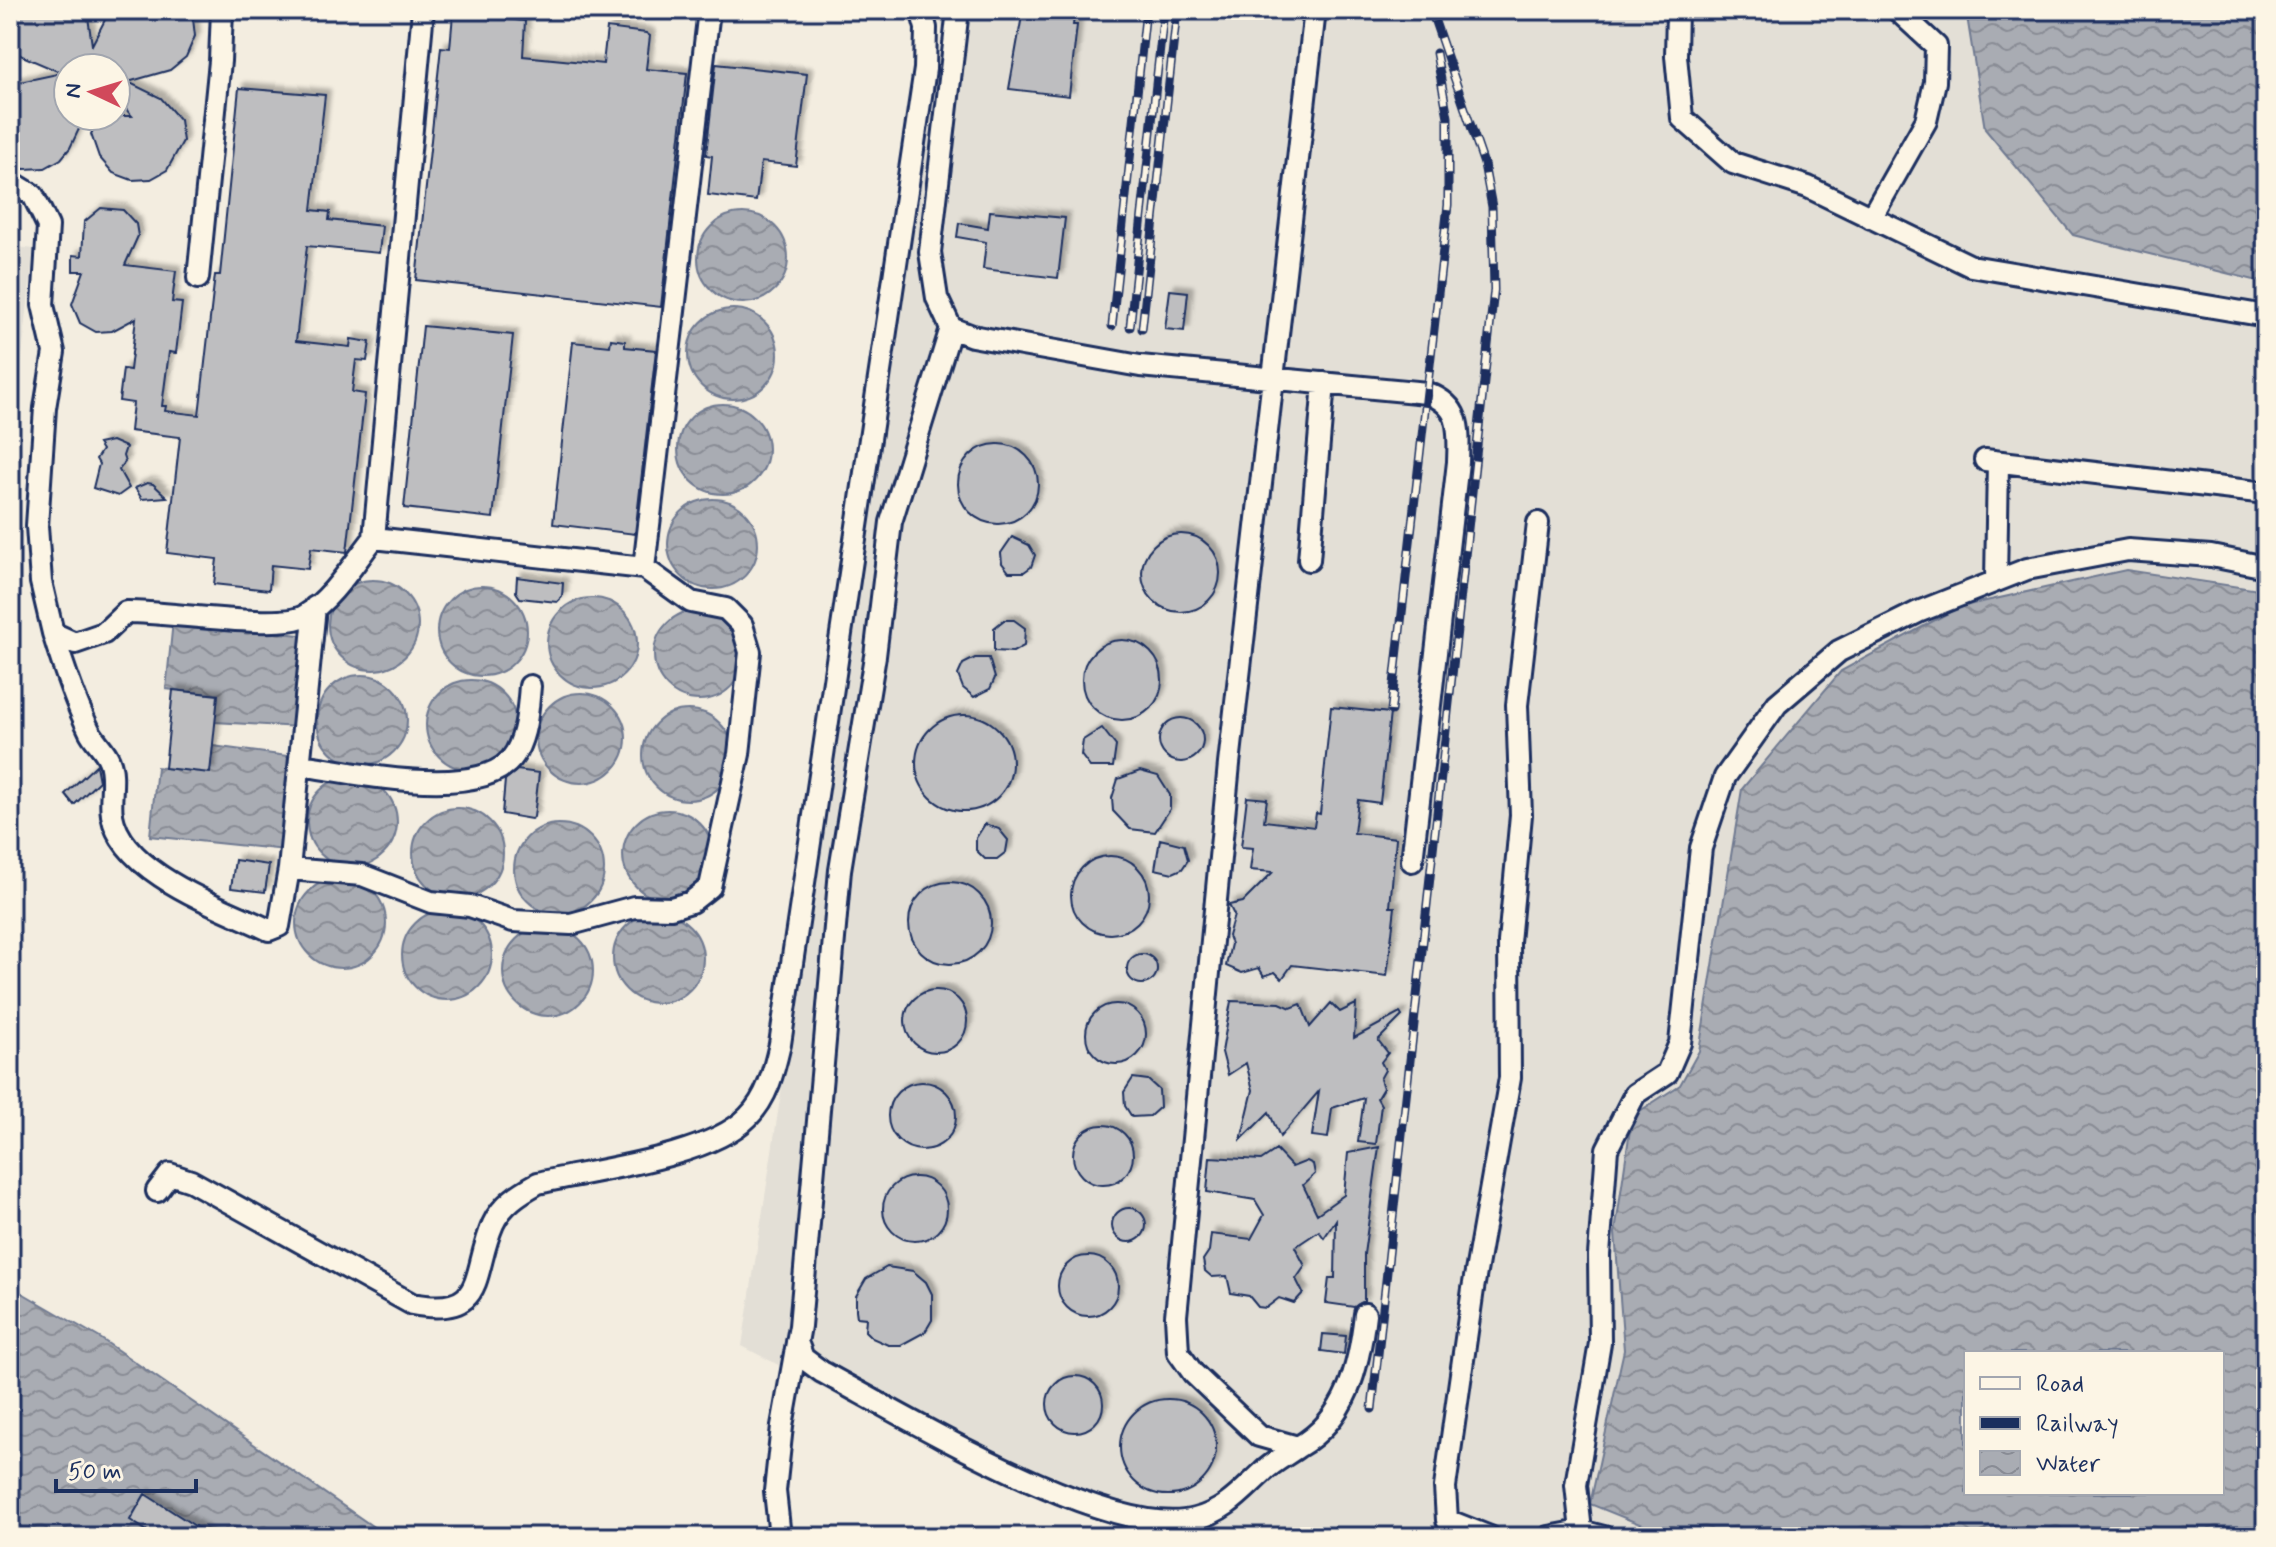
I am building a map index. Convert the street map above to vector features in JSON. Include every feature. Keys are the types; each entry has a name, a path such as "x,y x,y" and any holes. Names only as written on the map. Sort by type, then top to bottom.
{"lane":[{"path":"198,278 220,61 222,10"},
{"path":"53,633 75,643 104,633 126,612 273,621 301,618 315,607 374,538 423,10"},
{"path":"644,568 709,10"},
{"path":"157,1191 170,1174 191,1181 412,1304 434,1308 454,1306 468,1297 493,1223 521,1192 538,1183 708,1144 747,1118 763,1098 780,1044 925,69 926,28 921,10"},
{"path":"780,1537 775,1491 782,1426 797,1342 823,1098 840,870 875,656 891,522 951,328 937,298 930,252 958,10"},
{"path":"1298,1447 1259,1436 1193,1373 1178,1352 1176,1316 1229,764 1315,10"},
{"path":"1677,10 1676,56 1682,118 1733,163 1808,187 1971,266 2266,316"},
{"path":"1871,218 1926,121 1935,82 1936,46 1897,10"},
{"path":"10,181 33,195 48,226 43,305 54,352 45,408 37,526 41,582 53,633 74,696 91,734 110,761 112,816 123,841 142,863 174,884 269,930 279,926 289,869 315,607"},
{"path":"951,328 972,336 1140,366 1427,393 1444,399 1459,429 1458,462 1412,861"},
{"path":"1309,560 1324,383"},
{"path":"1996,581 1992,461 2266,493"},
{"path":"1490,1537 1447,1520 1445,1487 1473,1289 1510,1078 1509,942 1521,815 1517,705 1538,523"},
{"path":"289,869 362,875 431,902 470,906 513,921 571,924 634,907 671,908 691,902 710,887 739,754 750,652 742,625 726,609 691,602 644,568 586,564 374,538"},
{"path":"1581,1531 1576,1485 1600,1343 1599,1255 1607,1149 1635,1094 1667,1073 1680,1043 1701,848 1725,777 1777,704 1839,651 1918,612 1996,581 2027,569 2128,550 2211,556 2266,567"},
{"path":"300,765 412,779 480,779 516,754 526,725 530,686"},
{"path":"797,1342 803,1358 822,1372 963,1451 1121,1516 1155,1524 1195,1519 1227,1504 1298,1447 1317,1436 1349,1391 1361,1349 1365,1314"},
{"path":"1549,1537 1581,1531 1604,1537"}],"shaded area":[{"path":"936,10 2266,10 2266,1537 1141,1537 993,1477 742,1346 944,34"},
{"path":"10,246 34,249 10,464"}],"water":[{"path":"1966,10 2266,10 2266,283 2073,235 1985,129"},
{"path":"734,213 752,213 768,220 781,233 788,249 788,267 781,283 768,296 752,303 734,303 718,296 705,283 698,267 698,249 705,233 718,220"},
{"path":"724,309 742,309 758,316 771,329 778,345 778,363 771,379 758,392 742,399 724,399 708,392 695,379 688,363 688,345 695,329 708,316"},
{"path":"714,404 732,404 748,411 761,424 768,440 768,458 761,474 748,487 732,494 714,494 698,487 685,474 678,458 678,440 685,424 698,411"},
{"path":"704,499 722,499 738,506 751,519 758,535 758,553 751,569 738,582 722,589 704,589 688,582 675,569 668,553 668,535 675,519 688,506"},
{"path":"2126,570 2266,591 2266,1513 2251,1537 1786,1537 1647,1527 1590,1504 1624,1350 1615,1233 1632,1116 1680,1085 1699,1051 1742,789 1841,671 1959,607"},
{"path":"364,580 382,580 398,587 411,600 418,616 418,634 411,650 398,663 382,670 364,670 348,663 335,650 328,634 328,616 335,600 348,587"},
{"path":"473,586 491,586 507,593 520,606 527,622 527,640 520,656 507,669 491,676 473,676 457,669 444,656 437,640 437,622 444,606 457,593"},
{"path":"583,598 601,598 617,605 630,618 637,634 637,652 630,668 617,681 601,688 583,688 567,681 554,668 547,652 547,634 554,618 567,605"},
{"path":"699,610 716,614 731,623 740,638 744,655 740,672 731,687 716,696 699,700 682,696 667,687 658,672 654,655 658,638 667,623 682,614"},
{"path":"173,621 308,636 298,727 215,722 218,695 166,689"},
{"path":"353,675 371,675 387,682 400,695 407,711 407,729 400,745 387,758 371,765 353,765 337,758 324,745 317,729 317,711 324,695 337,682"},
{"path":"471,680 488,683 503,693 513,708 516,725 513,742 503,757 488,767 471,770 454,767 439,757 429,742 426,725 429,708 439,693 454,683"},
{"path":"572,693 590,693 606,700 619,713 626,729 626,747 619,763 606,776 590,783 572,783 556,776 543,763 536,747 536,729 543,713 556,700"},
{"path":"688,710 705,714 720,723 729,738 733,755 729,772 720,787 705,796 688,800 671,796 656,787 647,772 643,755 647,738 656,723 671,714"},
{"path":"213,746 295,757 285,850 150,836 157,767 209,773"},
{"path":"352,777 369,780 384,790 394,805 397,822 394,839 384,854 369,864 352,867 335,864 320,854 310,839 307,822 310,805 320,790 335,780"},
{"path":"458,808 475,811 490,821 500,836 503,853 500,870 490,885 475,895 458,898 441,895 426,885 416,870 413,853 416,836 426,821 441,811"},
{"path":"668,810 685,814 700,823 709,838 713,855 709,872 700,887 685,896 668,900 651,896 636,887 627,872 623,855 627,838 636,823 651,814"},
{"path":"550,824 568,824 584,831 597,844 604,860 604,878 597,894 584,907 568,914 550,914 534,907 521,894 514,878 514,860 521,844 534,831"},
{"path":"341,878 358,881 373,891 383,906 386,923 383,940 373,955 358,965 341,968 324,965 309,955 299,940 296,923 299,906 309,891 324,881"},
{"path":"447,910 464,914 479,923 488,938 492,955 488,972 479,987 464,996 447,1000 430,996 415,987 406,972 402,955 406,938 415,923 430,914"},
{"path":"658,913 675,916 690,926 700,941 703,958 700,975 690,990 675,1000 658,1003 641,1000 626,990 616,975 613,958 616,941 626,926 641,916"},
{"path":"548,926 565,930 580,939 589,954 593,971 589,988 580,1003 565,1012 548,1016 531,1012 516,1003 507,988 503,971 507,954 516,939 531,930"},
{"path":"10,1286 100,1338 388,1537 10,1537"}],"building":[{"path":"10,10 87,10 92,45 110,10 192,10 195,36 186,57 170,70 132,81 132,52 52,52 52,69 22,56 10,47"},
{"path":"1023,10 1075,10 1073,25 1077,25 1069,96 1009,89"},
{"path":"453,14 525,21 523,56 603,64 607,28 646,33 650,36 646,69 687,73 661,307 416,280 441,47 450,48"},
{"path":"716,64 807,74 796,166 761,162 756,201 708,195 712,156 706,155"},
{"path":"52,75 52,132 78,132 61,159 45,168 24,169 10,164 10,84"},
{"path":"132,84 161,98 180,120 183,141 167,170 151,179 132,180 113,173 99,157 91,134 132,132"},
{"path":"239,88 325,95 312,210 330,212 329,220 382,226 379,253 307,246 296,341 350,347 351,339 370,342 367,361 356,360 352,392 365,394 347,552 311,548 308,569 271,565 269,590 214,584 217,559 167,553 180,437 130,431 133,403 119,401 123,369 130,370 136,318 112,331 96,332 80,323 72,304 84,271 73,271 73,255 82,256 84,222 101,208 123,210 136,224 138,236 125,265 176,271 172,302 182,303 176,353 169,352 162,406 166,406 165,411 199,415 215,275 220,275"},
{"path":"990,211 1065,218 1058,278 983,269 986,242 957,237 959,223 988,228"},
{"path":"1170,290 1188,292 1184,331 1165,329"},
{"path":"423,326 513,335 493,518 404,508"},
{"path":"611,339 625,341 625,347 656,350 635,534 553,524 573,342 610,346"},
{"path":"112,441 126,447 125,462 119,470 129,488 118,496 93,488 99,464 96,459 102,450 98,444"},
{"path":"998,444 1013,447 1026,456 1035,469 1038,484 1035,499 1026,512 1013,521 998,524 983,521 970,512 961,499 958,484 961,469 970,456 983,447"},
{"path":"153,484 167,497 142,499 135,488"},
{"path":"1181,534 1196,537 1209,545 1217,558 1220,573 1217,588 1209,601 1196,609 1181,612 1166,609 1153,601 1145,588 1142,573 1145,558 1153,545 1166,537"},
{"path":"1012,537 1029,545 1035,555 1031,567 1024,572 1009,572 1002,563 1001,553"},
{"path":"517,577 563,583 562,597 557,602 520,598 516,592"},
{"path":"1004,620 1014,620 1025,628 1024,646 1013,652 994,651 994,628"},
{"path":"1122,640 1137,643 1150,652 1159,665 1162,680 1159,695 1150,708 1137,717 1122,720 1107,717 1094,708 1085,695 1082,680 1085,665 1094,652 1107,643"},
{"path":"975,658 989,658 995,678 990,689 974,697 963,688 958,675 963,664"},
{"path":"173,690 218,695 210,773 165,768"},
{"path":"1331,707 1390,713 1380,803 1358,800 1354,833 1396,838 1390,907 1395,907 1387,976 1292,965 1282,979 1275,972 1264,976 1259,968 1242,973 1226,966 1231,944 1228,936 1234,915 1229,905 1243,902 1273,872 1250,870 1253,848 1241,847 1247,797 1267,799 1264,821 1314,827 1316,813 1320,814"},
{"path":"964,715 982,718 998,729 1009,745 1012,763 1009,781 998,797 982,808 964,811 946,808 930,797 919,781 916,763 919,745 930,729 946,718"},
{"path":"1181,718 1196,725 1203,740 1196,755 1181,762 1166,755 1159,740 1166,725"},
{"path":"1102,728 1116,746 1113,767 1090,767 1081,755 1083,740"},
{"path":"96,765 99,781 74,805 65,794"},
{"path":"517,770 539,773 534,817 531,819 502,814 505,780"},
{"path":"1140,771 1158,776 1170,795 1170,809 1155,832 1130,829 1113,811 1112,798 1118,779"},
{"path":"985,824 999,829 1008,840 1006,852 997,859 985,859 976,850 976,838"},
{"path":"1160,839 1184,845 1188,860 1182,869 1173,873 1155,869"},
{"path":"1110,856 1125,859 1138,867 1146,880 1149,895 1146,910 1138,923 1125,931 1110,934 1095,931 1082,923 1074,910 1071,895 1074,880 1082,867 1095,859"},
{"path":"235,860 269,865 265,892 231,888"},
{"path":"950,882 966,885 979,894 988,907 991,923 988,939 979,952 966,961 950,964 934,961 921,952 912,939 909,923 912,907 921,894 934,885"},
{"path":"1142,954 1152,959 1157,969 1152,979 1142,984 1132,979 1127,969 1132,959"},
{"path":"936,990 948,992 958,999 965,1009 965,1033 958,1043 948,1050 936,1052 924,1050 914,1043 907,1033 905,1021 907,1009 914,999 924,992"},
{"path":"1231,1001 1280,1003 1291,1008 1301,1004 1310,1027 1331,1003 1340,1012 1356,1004 1354,1038 1400,1013 1402,1016 1378,1040 1388,1053 1381,1062 1385,1070 1380,1079 1383,1088 1377,1098 1381,1105 1376,1144 1358,1142 1364,1098 1332,1108 1328,1138 1312,1136 1319,1091 1280,1137 1269,1112 1241,1140 1253,1090 1246,1063 1228,1075 1222,1052"},
{"path":"1116,1004 1137,1013 1146,1034 1137,1055 1116,1064 1095,1055 1086,1034 1095,1013"},
{"path":"1133,1078 1148,1080 1159,1090 1160,1107 1150,1116 1132,1117 1125,1106 1124,1092"},
{"path":"922,1082 946,1092 956,1116 946,1140 922,1150 898,1140 888,1116 898,1092"},
{"path":"1103,1125 1114,1127 1124,1134 1131,1144 1131,1166 1124,1176 1114,1183 1103,1185 1092,1183 1082,1176 1075,1166 1073,1155 1075,1144 1082,1134 1092,1127"},
{"path":"1379,1147 1364,1254 1364,1301 1354,1307 1326,1303 1329,1278 1335,1278 1336,1220 1324,1238 1319,1231 1295,1247 1305,1266 1296,1279 1303,1293 1294,1303 1279,1298 1266,1308 1258,1307 1249,1296 1231,1293 1227,1276 1212,1277 1205,1271 1203,1260 1209,1251 1211,1234 1251,1239 1264,1215 1255,1200 1207,1192 1210,1157 1261,1160 1276,1150 1292,1167 1307,1161 1313,1164 1315,1174 1303,1185 1317,1214 1344,1195 1348,1153"},
{"path":"915,1177 933,1183 941,1191 947,1209 941,1227 933,1235 915,1241 897,1235 889,1227 883,1209 889,1191 897,1183"},
{"path":"1129,1208 1141,1213 1146,1225 1141,1237 1129,1242 1117,1237 1112,1225 1117,1213"},
{"path":"1088,1256 1110,1264 1118,1286 1110,1308 1088,1316 1066,1308 1058,1286 1066,1264"},
{"path":"887,1267 913,1271 926,1282 932,1294 932,1320 925,1332 901,1345 888,1345 872,1338 865,1331 866,1318 857,1317 856,1296 866,1279"},
{"path":"1323,1334 1346,1336 1344,1354 1321,1351"},
{"path":"1075,1376 1094,1385 1103,1404 1094,1423 1075,1432 1056,1423 1047,1404 1056,1385"},
{"path":"1168,1399 1186,1403 1202,1413 1212,1429 1216,1447 1212,1465 1202,1481 1186,1491 1168,1495 1150,1491 1134,1481 1124,1465 1120,1447 1124,1429 1134,1413 1150,1403"},
{"path":"145,1494 212,1537 157,1537 130,1520"}],"railway":[{"path":"1112,326 1146,10"},
{"path":"1130,327 1164,10"},
{"path":"1142,329 1177,10"},
{"path":"1372,1409 1494,290 1492,207 1484,164 1431,10"},
{"path":"1391,711 1448,205 1448,117 1436,53"}]}
